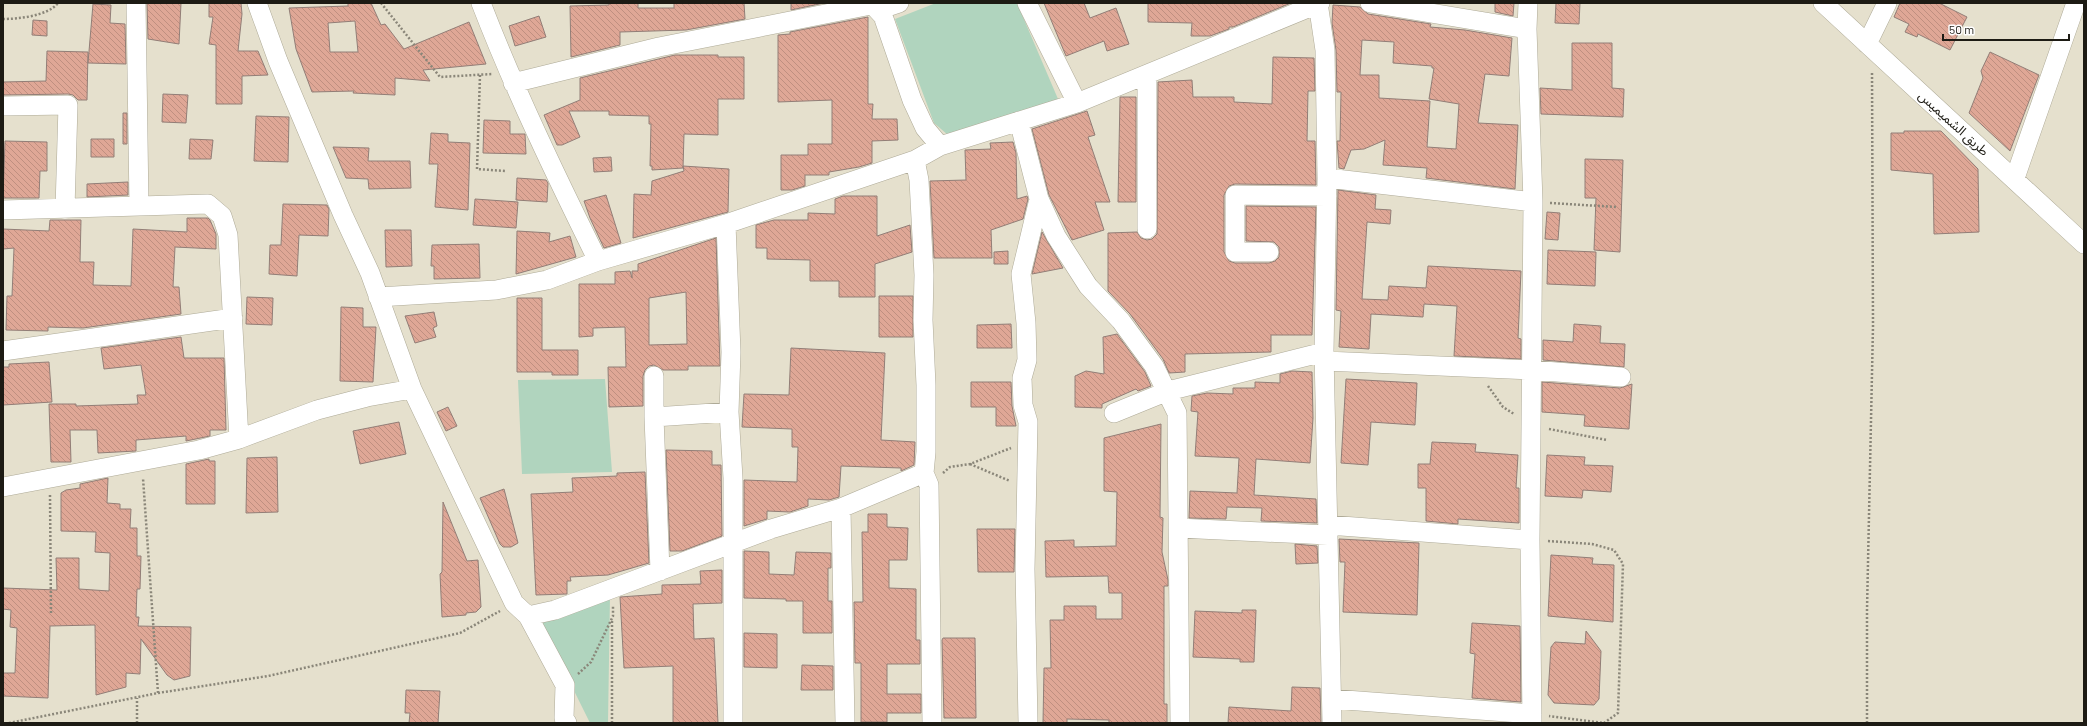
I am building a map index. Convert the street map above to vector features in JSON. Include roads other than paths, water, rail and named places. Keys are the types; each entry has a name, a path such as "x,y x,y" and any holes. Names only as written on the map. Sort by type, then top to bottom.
{"street":[{"path":"136,3 139,206"},
{"path":"257,3 278,61 343,215 370,273 412,389 514,603 528,616 565,685 564,718 567,723"},
{"path":"480,3 511,78 598,261"},
{"path":"511,78 871,4 890,6 899,3"},
{"path":"1027,3 1077,103"},
{"path":"1370,3 1527,29"},
{"path":"1332,699 1532,719 1530,540 1533,202 1527,29 1528,3"},
{"name":"طريق الشميميس","path":"1823,3 2015,178 2049,213 2084,244"},
{"path":"1867,44 1887,3"},
{"path":"2015,178 2076,3"},
{"path":"871,4 883,16 912,100 925,128 940,146"},
{"path":"378,297 496,290 547,280 598,261 726,224 915,160 940,146 1077,103 1319,4 1325,50 1327,187 1325,356 1332,723"},
{"path":"1147,75 1147,229"},
{"path":"3,106 68,105 65,209"},
{"path":"1019,121 1039,199 1056,236 1088,286 1121,321 1154,366 1168,391 1177,413 1180,723"},
{"path":"915,160 919,180 924,275 923,320 926,385 926,479 932,723"},
{"path":"1269,252 1235,252 1235,195 1327,187 1533,202"},
{"path":"1028,723 1025,569 1028,422 1023,405 1022,378 1026,353 1026,323 1021,274 1032,235 1039,199"},
{"path":"3,210 208,204 222,216 228,235 239,439"},
{"path":"726,224 731,352 729,412 733,471 733,723"},
{"path":"3,351 233,318"},
{"path":"1114,413 1168,391 1325,356 1621,377"},
{"path":"654,376 654,417 660,571"},
{"path":"3,487 199,450 239,439 317,410 367,397 412,389"},
{"path":"654,417 729,412"},
{"path":"528,616 555,610 771,529 841,508 926,479"},
{"path":"841,508 845,723"},
{"path":"1178,528 1328,530 1530,540"}]}
